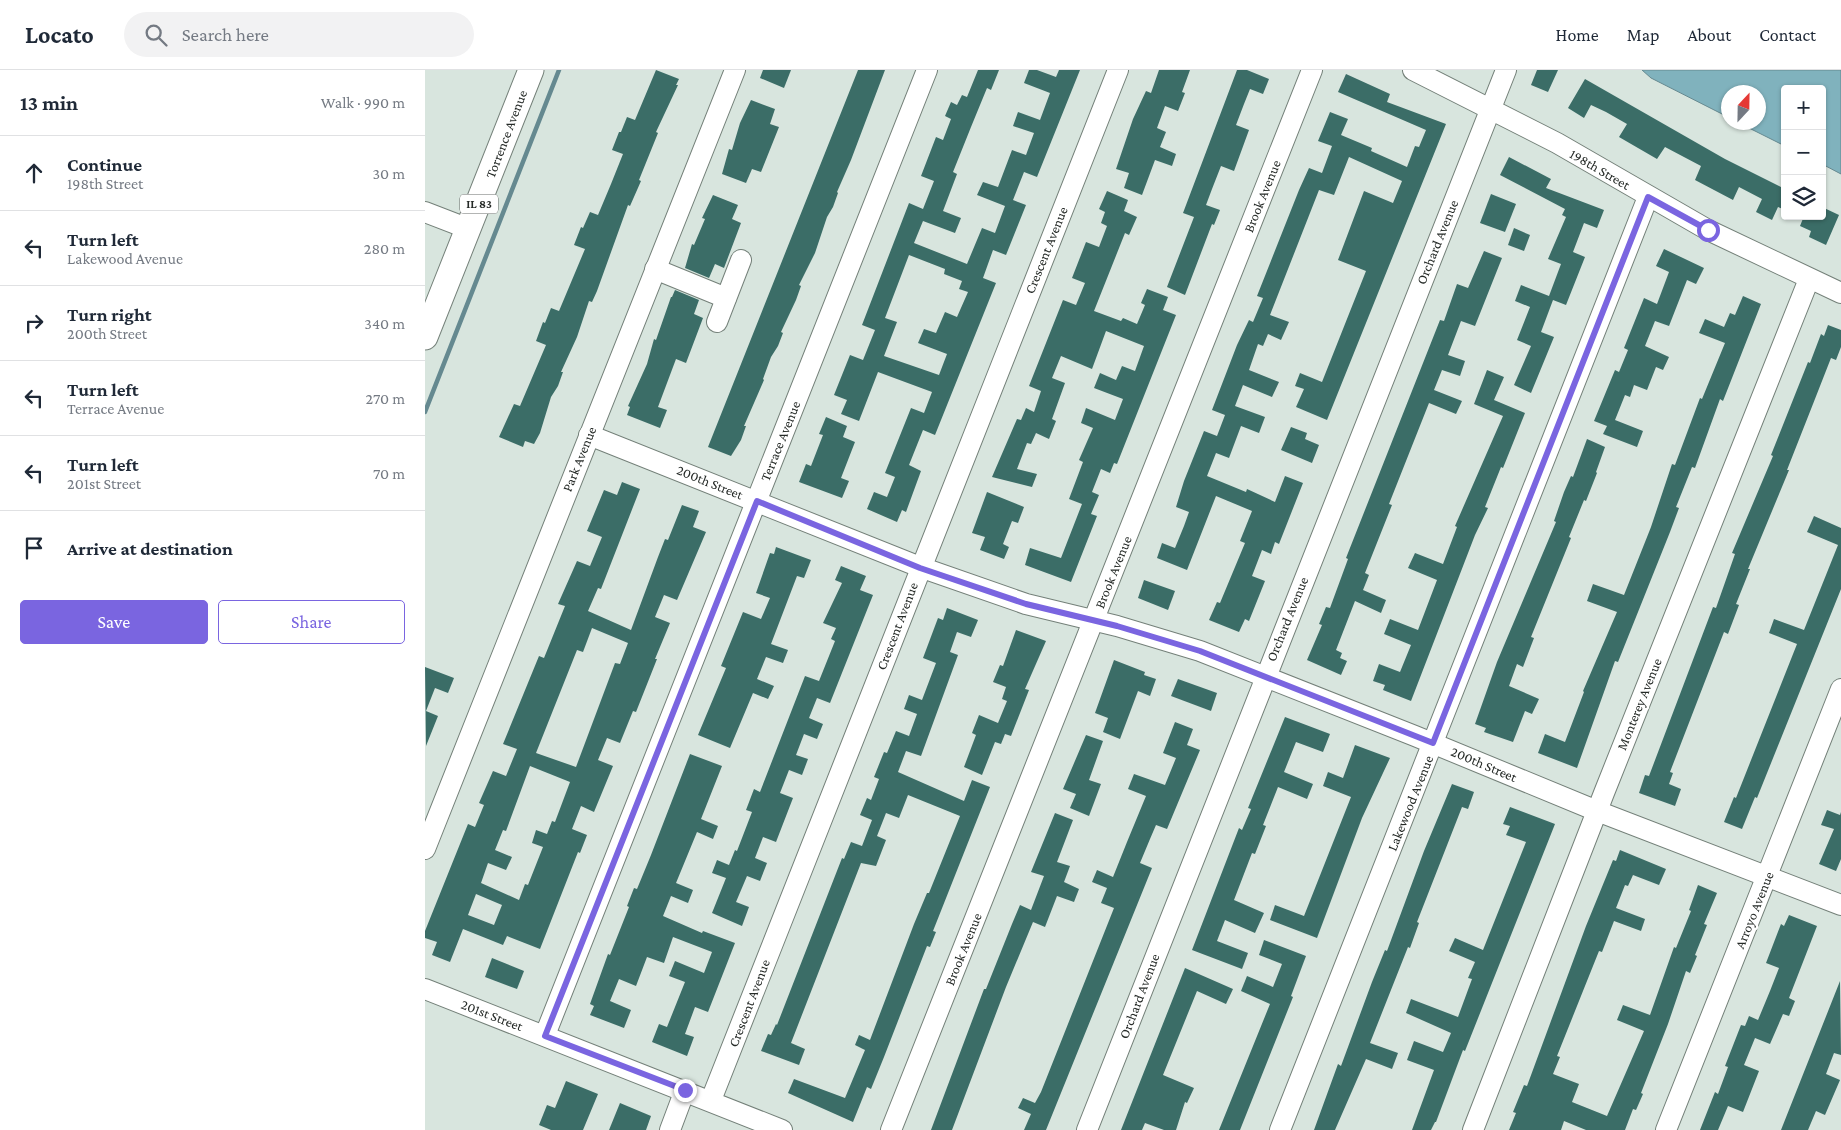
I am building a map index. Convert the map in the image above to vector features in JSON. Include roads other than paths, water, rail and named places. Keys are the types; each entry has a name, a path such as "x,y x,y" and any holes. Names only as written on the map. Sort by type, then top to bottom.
{"main road":[{"name":"Torrence Avenue","path":"425,337 531,70"}],"street":[{"name":"Park Avenue","path":"425,849 735,70"},
{"name":"Terrace Avenue","path":"545,1036 927,70"},
{"name":"Crescent Avenue","path":"711,1100 1118,70"},
{"name":"Brook Avenue","path":"891,1130 1312,70"},
{"name":"198th Street","path":"1413,70 1557,143 1708,230 1809,280 1841,293"},
{"name":"Orchard Avenue","path":"1087,1130 1264,676 1506,70"},
{"name":"Lakewood Avenue","path":"1280,1130 1648,197"},
{"path":"425,212 469,229"},
{"path":"717,322 741,260"},
{"path":"655,269 726,298"},
{"name":"Monterey Avenue","path":"1473,1130 1597,811 1809,280"},
{"name":"200th Street","path":"589,435 920,568 1026,604 1167,640 1264,676 1597,811 1841,905"},
{"name":"Arroyo Avenue","path":"1665,1130 1768,876 1841,689"},
{"name":"201st Street","path":"425,989 711,1100 782,1130"},
{"path":"671,1130 685,1090"}],"water":[{"path":"1642,70 1841,70 1841,174 1826,166 1826,85 1781,85 1781,144 1753,130 1766,130 1766,85 1721,85 1721,113 1651,78"}],"waterway":[{"path":"425,412 559,70"}]}
